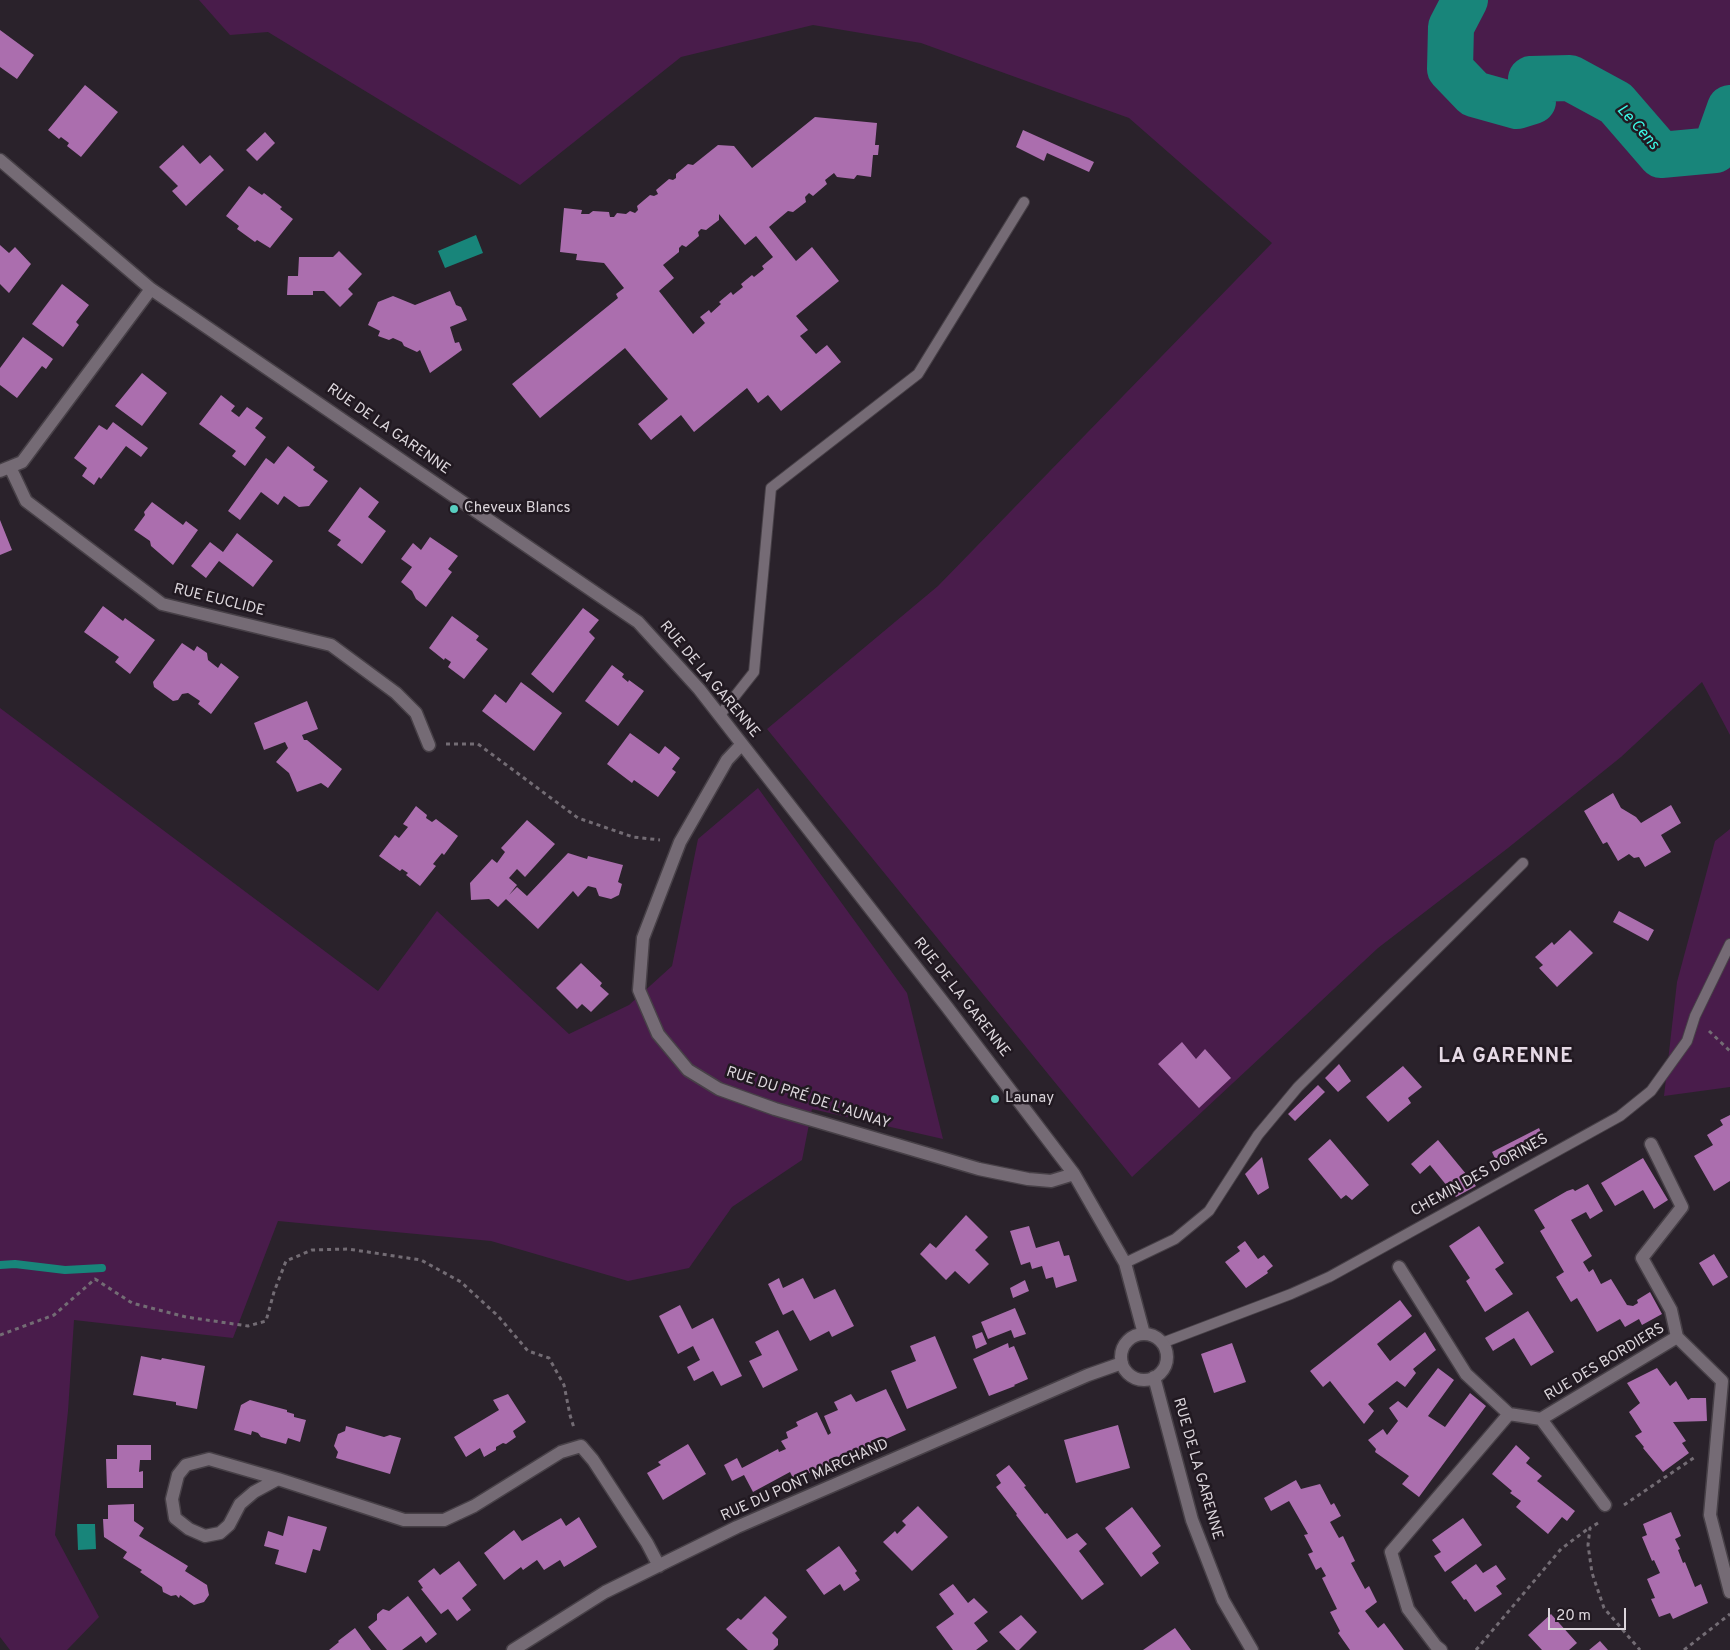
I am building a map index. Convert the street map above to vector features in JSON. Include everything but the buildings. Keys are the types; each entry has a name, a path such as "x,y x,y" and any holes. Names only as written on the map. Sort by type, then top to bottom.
{"street":[{"name":"RUE DE LA GARENNE","path":"0,160 151,288 638,622 720,715 1074,1174 1125,1263 1144,1334"},
{"path":"5,469 22,462 151,288"},
{"name":"RUE EUCLIDE","path":"5,469 26,501 162,604 331,645 396,693 416,713 429,745"},
{"name":"RUE DU PRÉ DE L'AUNAY","path":"742,744 727,760 680,842 643,938 639,990 658,1034 688,1070 719,1089 775,1109 979,1169 1028,1179 1051,1181 1074,1174"},
{"path":"1651,1144 1682,1207 1642,1258 1671,1310 1677,1337"},
{"path":"1399,1267 1466,1374 1509,1414 1390,1552 1408,1609 1441,1650"},
{"path":"1144,1334 1157,1338 1162,1342 1166,1362 1160,1373 1148,1379 1135,1378 1125,1369 1122,1363 1122,1349 1130,1338 1144,1334"},
{"name":"RUE DES BORDIERS","path":"1509,1414 1542,1419 1677,1337 1722,1381 1710,1515 1730,1592"},
{"name":"RUE DU PONT MARCHAND","path":"513,1650 605,1592 746,1524 1088,1375 1122,1363"},
{"name":"RUE DE LA GARENNE","path":"1154,1377 1192,1520 1223,1600 1252,1650"},
{"path":"1542,1419 1605,1511"},
{"path":"278,1479 254,1492 240,1504 229,1525 220,1533 205,1536 188,1529 175,1518 172,1500 178,1475 186,1465 209,1459 278,1479 404,1520 444,1520 474,1506 561,1452 580,1446 593,1460 647,1543 659,1566"}],"lane":[{"path":"720,715 754,672 771,488 918,374 1024,202"},
{"path":"1125,1263 1176,1238 1209,1211 1258,1135 1298,1087 1523,863"},
{"name":"CHEMIN DES DORINES","path":"1162,1342 1291,1294 1329,1277 1620,1116 1651,1091 1687,1040 1695,1016 1730,944"}],"path":[{"path":"429,745 478,744 578,818 633,837 680,842"},
{"path":"1695,1016 1730,1051"},
{"path":"0,1335 54,1315 94,1279 132,1303 186,1317 248,1326 266,1321 274,1292 286,1261 312,1250 348,1249 421,1260 461,1282 498,1316 528,1351 549,1358 564,1385 570,1414 580,1446"},
{"path":"1621,1507 1716,1444"},
{"path":"1476,1650 1560,1549 1590,1528 1605,1511"},
{"path":"1590,1528 1588,1545 1592,1574 1604,1608 1640,1650"},
{"path":"1684,1650 1730,1614"}],"shaded area":[{"path":"199,0 1730,0 1730,735 1702,682 1621,757 1508,848 1378,948 1132,1177 767,729 938,586 1272,243 1129,118 921,43 813,25 681,57 520,185 268,32 230,35"},
{"path":"476,235 483,253 445,268 438,251"},
{"path":"0,708 378,991 437,911 569,1034 629,1005 672,966 698,839 758,788 907,993 943,1139 812,1109 802,1160 732,1207 689,1268 628,1281 491,1241 278,1221 233,1338 74,1320 68,1411 55,1535 99,1617 67,1650 10,1650 0,1637"},
{"path":"1730,829 1730,1087 1664,1096 1677,982 1715,841"},
{"path":"77,1524 95,1524 96,1549 78,1550"}],"waterway":[{"name":"Le Cens","path":"1465,0 1451,27 1450,69 1474,94 1517,106 1533,101 1531,79 1570,78 1616,103 1661,155 1715,150 1730,108"},
{"path":"0,1265 15,1264 65,1270 102,1268"}],"place":[{"name":"Cheveux Blancs","path":"454,509"},
{"name":"Launay","path":"995,1099"}],"district":[{"name":"LA GARENNE","path":"1506,1058"}]}
